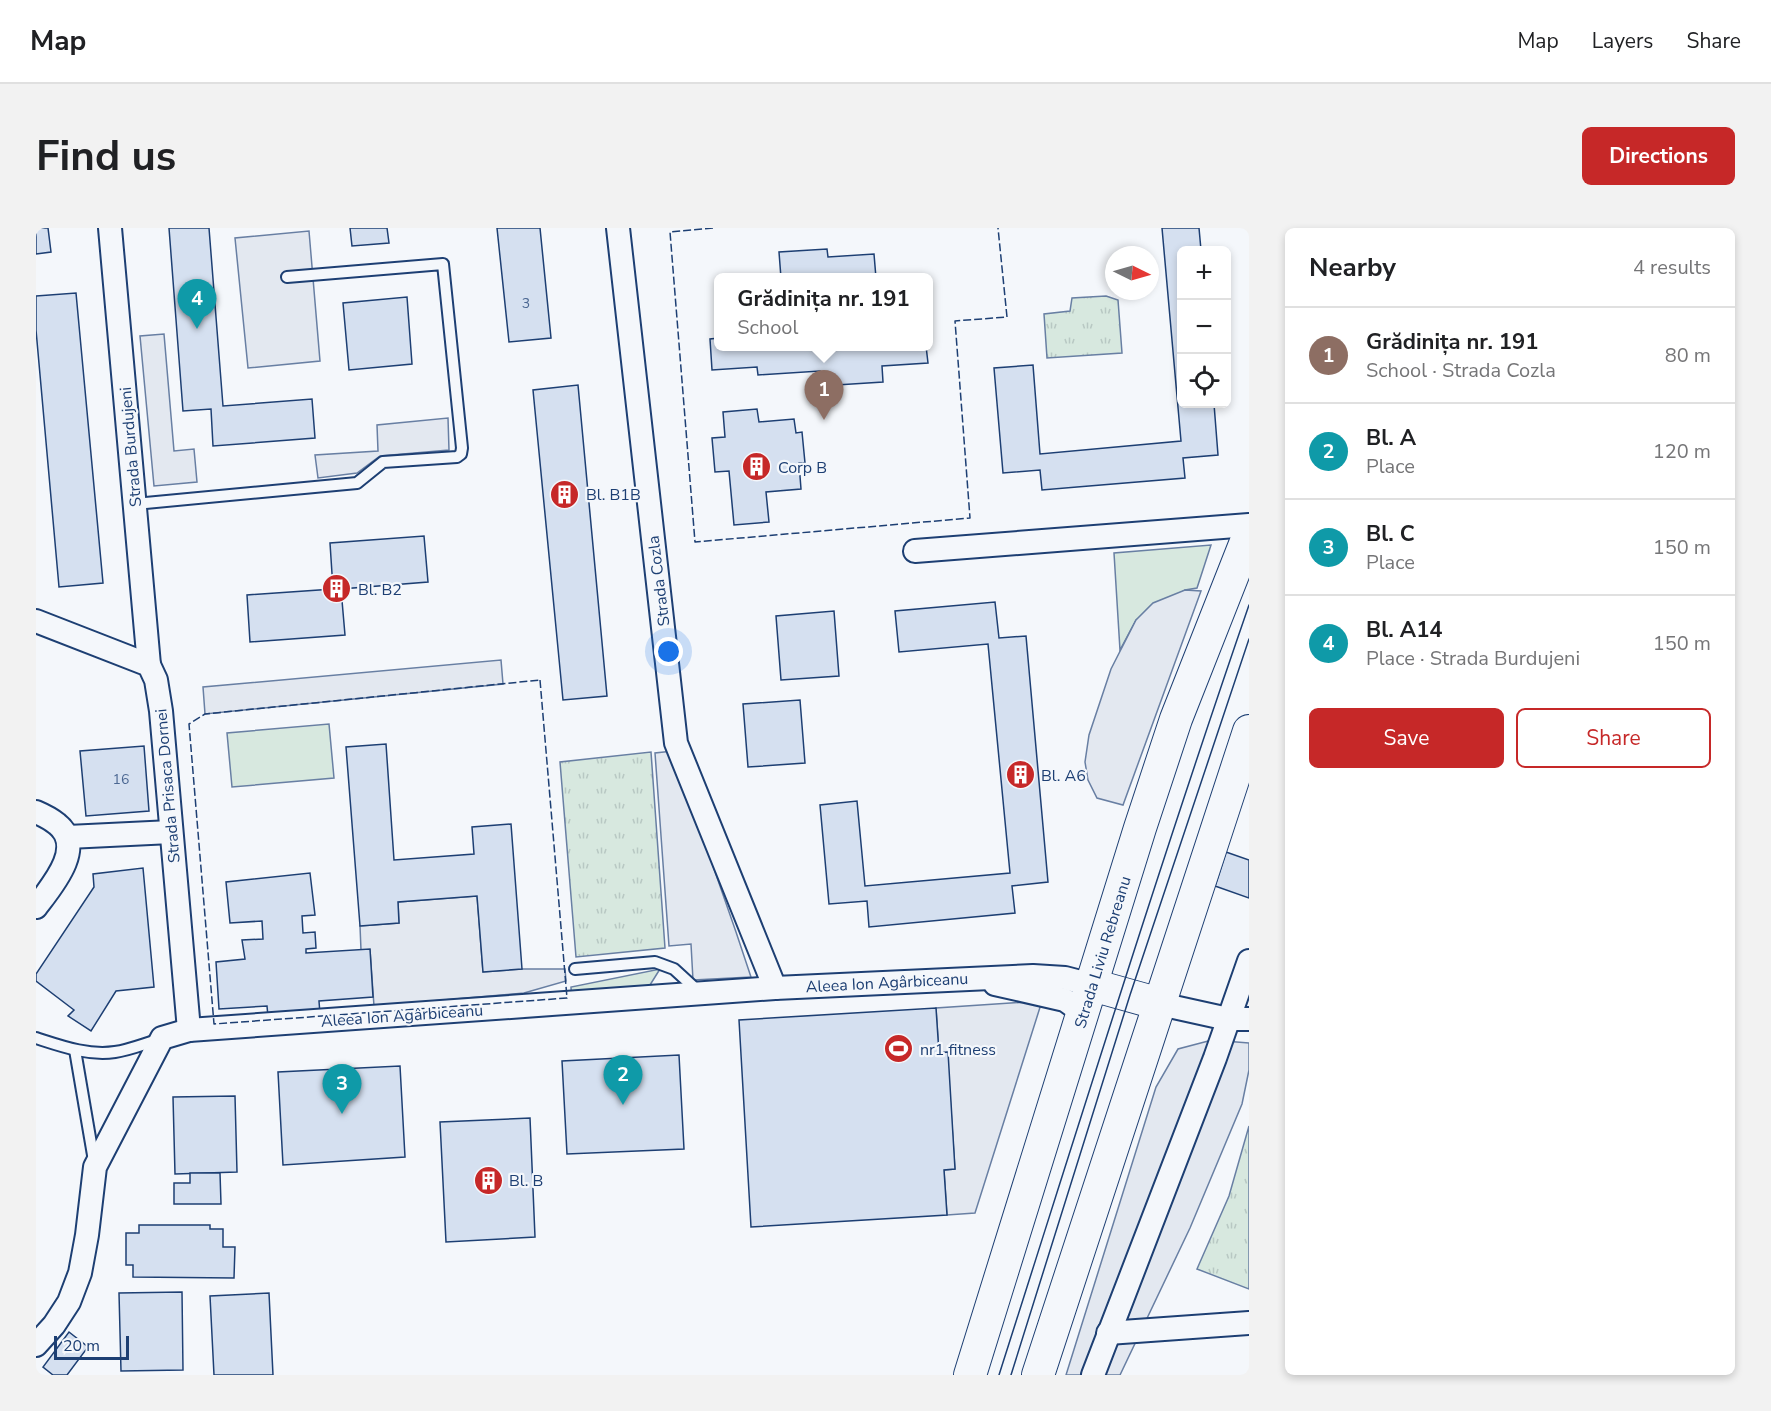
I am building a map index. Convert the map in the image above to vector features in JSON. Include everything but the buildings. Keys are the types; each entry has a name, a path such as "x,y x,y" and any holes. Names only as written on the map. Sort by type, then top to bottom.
{"street":[{"name":"Strada Burdujeni","path":"110,228 149,665"},
{"name":"Strada Cozla","path":"618,228 676,743 775,988"},
{"path":"915,551 1249,525"},
{"name":"Strada Liviu Rebreanu","path":"970,1375 1176,719 1249,534"},
{"path":"36,621 149,665"},
{"name":"Strada Prisaca Dornei","path":"149,665 156,680 161,711 189,1030"},
{"path":"1038,1375 1249,731"},
{"path":"36,812 58,824 68,837 69,853 61,872 36,907"},
{"path":"68,837 171,832"},
{"path":"1093,1375 1108,1333 1239,1019 1249,961"},
{"name":"Aleea Ion Agârbiceanu","path":"162,1038 189,1030 775,988 980,978 1033,976 1065,978 1087,999"},
{"path":"1087,999 1160,1004 1239,1019"},
{"path":"36,1345 54,1325 69,1302 80,1274 91,1211 95,1167 162,1038"},
{"path":"1108,1333 1249,1323"}],"lane":[{"path":"135,504 357,483 383,462 457,457 461,454 443,264 287,277"},
{"path":"575,969 655,962 674,969 700,993"},
{"path":"36,1038 75,1050 96,1053 116,1052 162,1038"},
{"path":"75,1050 95,1167"}],"green space":[{"path":"1105,296 1105,300 1118,300 1122,353 1047,358 1044,314 1070,311 1072,298"},
{"path":"1211,545 1197,588 1185,590 1136,620 1120,650 1114,553"},
{"path":"329,724 334,778 232,787 227,733"},
{"path":"651,752 665,948 576,957 560,762"},
{"path":"660,969 650,985 635,1000 572,1009 571,987"},
{"path":"1249,1126 1249,1289 1197,1269 1229,1196"}],"shaded area":[{"path":"309,231 320,361 248,368 235,238"},
{"path":"164,334 174,451 194,449 197,482 154,486 140,336"},
{"path":"448,418 449,450 380,456 357,473 318,478 315,455 378,451 377,425"},
{"path":"1185,590 1201,591 1123,805 1097,798 1088,780 1085,762 1089,735 1111,669 1136,620 1153,603"},
{"path":"501,660 503,684 205,714 203,687"},
{"path":"673,751 751,977 693,980 691,944 669,946 655,753"},
{"path":"477,896 483,972 565,969 566,981 524,993 374,1006 370,950 361,950 360,926 399,923 398,902"},
{"path":"1042,1001 975,1213 947,1215 944,1170 955,1169 947,1052 939,1053 936,1008"},
{"path":"1212,1040 1249,1043 1249,1070 1242,1104 1190,1228 1120,1375 1066,1375 1156,1087 1178,1049"}],"tram line":[{"path":"999,1375 1153,893 1249,605"},
{"path":"1011,1375 1130,995 1249,639"}],"fence":[{"path":"713,228 670,232 695,542 970,518 955,321 1007,317 998,228"},
{"path":"540,680 567,998 214,1024 189,724 205,714 540,680"}],"place":[{"name":"Bl. A14","path":"197,329"},
{"name":"Grădinița nr. 191","path":"824,420"},
{"name":"Corp B","path":"757,467"},
{"name":"Bl. B1B","path":"565,494"},
{"name":"Bl. B2","path":"337,589"},
{"name":"Bl. A6","path":"1020,775"},
{"name":"nr1 fitness","path":"899,1049"},
{"name":"Bl. A","path":"623,1105"},
{"name":"Bl. C","path":"342,1114"},
{"name":"Bl. B","path":"488,1180"}]}
